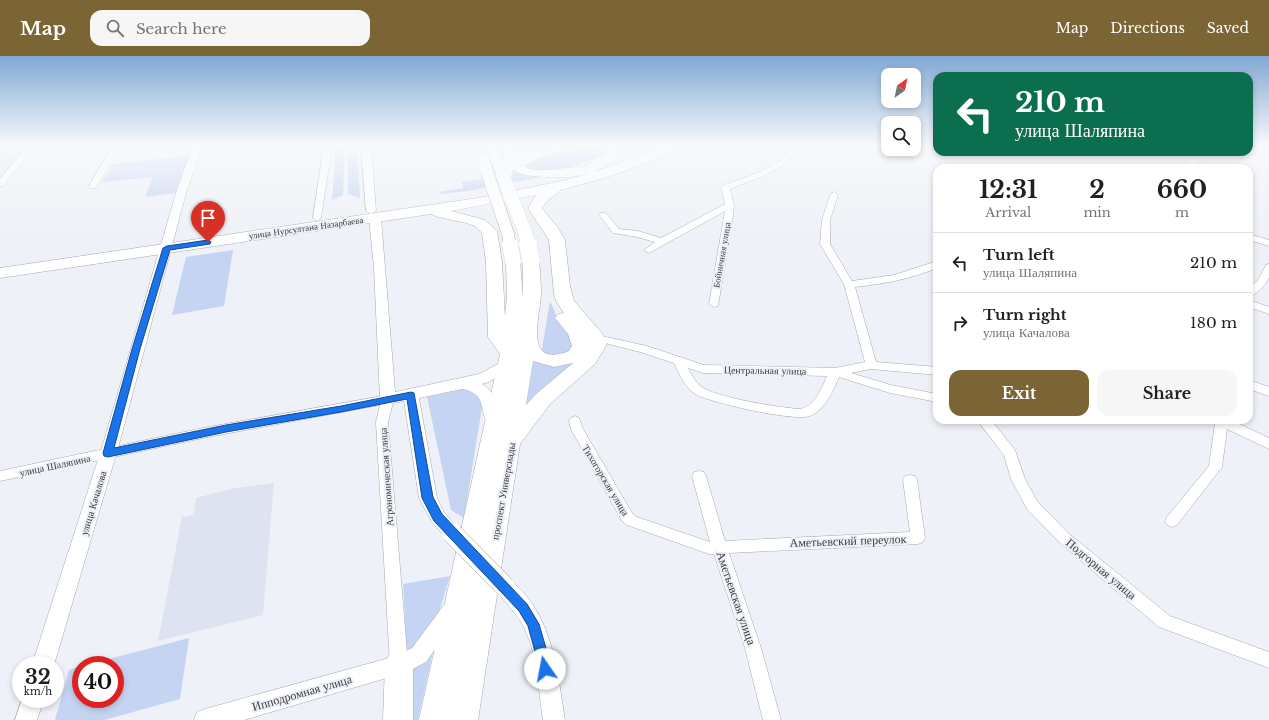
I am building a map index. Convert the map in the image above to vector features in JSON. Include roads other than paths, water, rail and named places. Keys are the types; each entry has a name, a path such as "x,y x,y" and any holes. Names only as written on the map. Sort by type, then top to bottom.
{"main road":[{"path":"488,176 508,234 522,261 515,298 509,359"},
{"name":"проспект Универсиады","path":"434,720 458,602 527,341 532,294 522,261 525,232 503,176"},
{"name":"улица Нурсултана Назарбаева","path":"0,262 168,243 373,214 489,194 563,176"},
{"name":"улица Нурсултана Назарбаева","path":"0,273 317,218 422,211 556,187 596,176"},
{"path":"503,433 586,362 597,348 597,338 572,313 565,300 557,240 538,215 535,208 541,198 556,187"},
{"path":"456,205 507,210 522,214 534,222 545,235 552,300 561,315 575,329 582,346 576,355 569,358 547,360 534,353 527,341"},
{"path":"422,211 470,219 489,231 492,242 494,262 497,337 509,359"},
{"name":"проспект Универсиады","path":"463,720 503,433 509,359"},
{"path":"398,720 399,665"}],"street":[{"path":"0,184 7,176"},
{"path":"93,186 99,176"},
{"name":"улица Качалова","path":"46,656 108,453 136,349 187,176"},
{"path":"317,218 323,176"},
{"name":"Агрономическая улица","path":"369,176 380,268 388,400 382,422 399,665"},
{"name":"Бойничная улица","path":"714,304 730,205 725,188 726,186 752,176"},
{"path":"834,195 826,220 825,244 849,284 871,365"},
{"name":"Бойничная улица","path":"649,250 662,241 730,205"},
{"path":"603,215 616,231 638,234 662,241"},
{"path":"1253,238 1269,243"},
{"path":"849,284 878,282 920,272 933,266"},
{"path":"1253,290 1262,281 1269,267"},
{"path":"1253,305 1269,311"},
{"name":"Центральная улица","path":"597,338 643,350 703,369 835,372 871,365 933,371"},
{"name":"улица Шаляпина","path":"0,476 226,428 388,400 462,384 484,378 509,359"},
{"path":"679,362 689,381 701,392 782,412 805,414 814,408 829,386 835,372 890,389 933,397"},
{"name":"улица Шаляпина","path":"462,384 479,387 486,393 503,433"},
{"path":"1253,386 1269,392"},
{"path":"411,395 428,498 438,517 505,587 523,608 533,624 543,657 554,720"},
{"name":"Тихогорская улица","path":"575,420 576,429 627,517 632,521 709,548 719,547"},
{"name":"Подгорная улица","path":"987,424 1010,454 1018,479 1032,505 1063,537 1106,573 1165,622 1269,660"},
{"path":"1172,521 1215,467 1220,424"},
{"path":"1229,424 1269,444"},
{"name":"Аметьевская улица","path":"699,476 719,547 753,648 772,720"},
{"name":"Аметьевский переулок","path":"719,547 918,538 910,480"},
{"name":"Ипподромная улица","path":"205,720 399,665 419,655 458,602"},
{"path":"26,720 30,708"}]}
